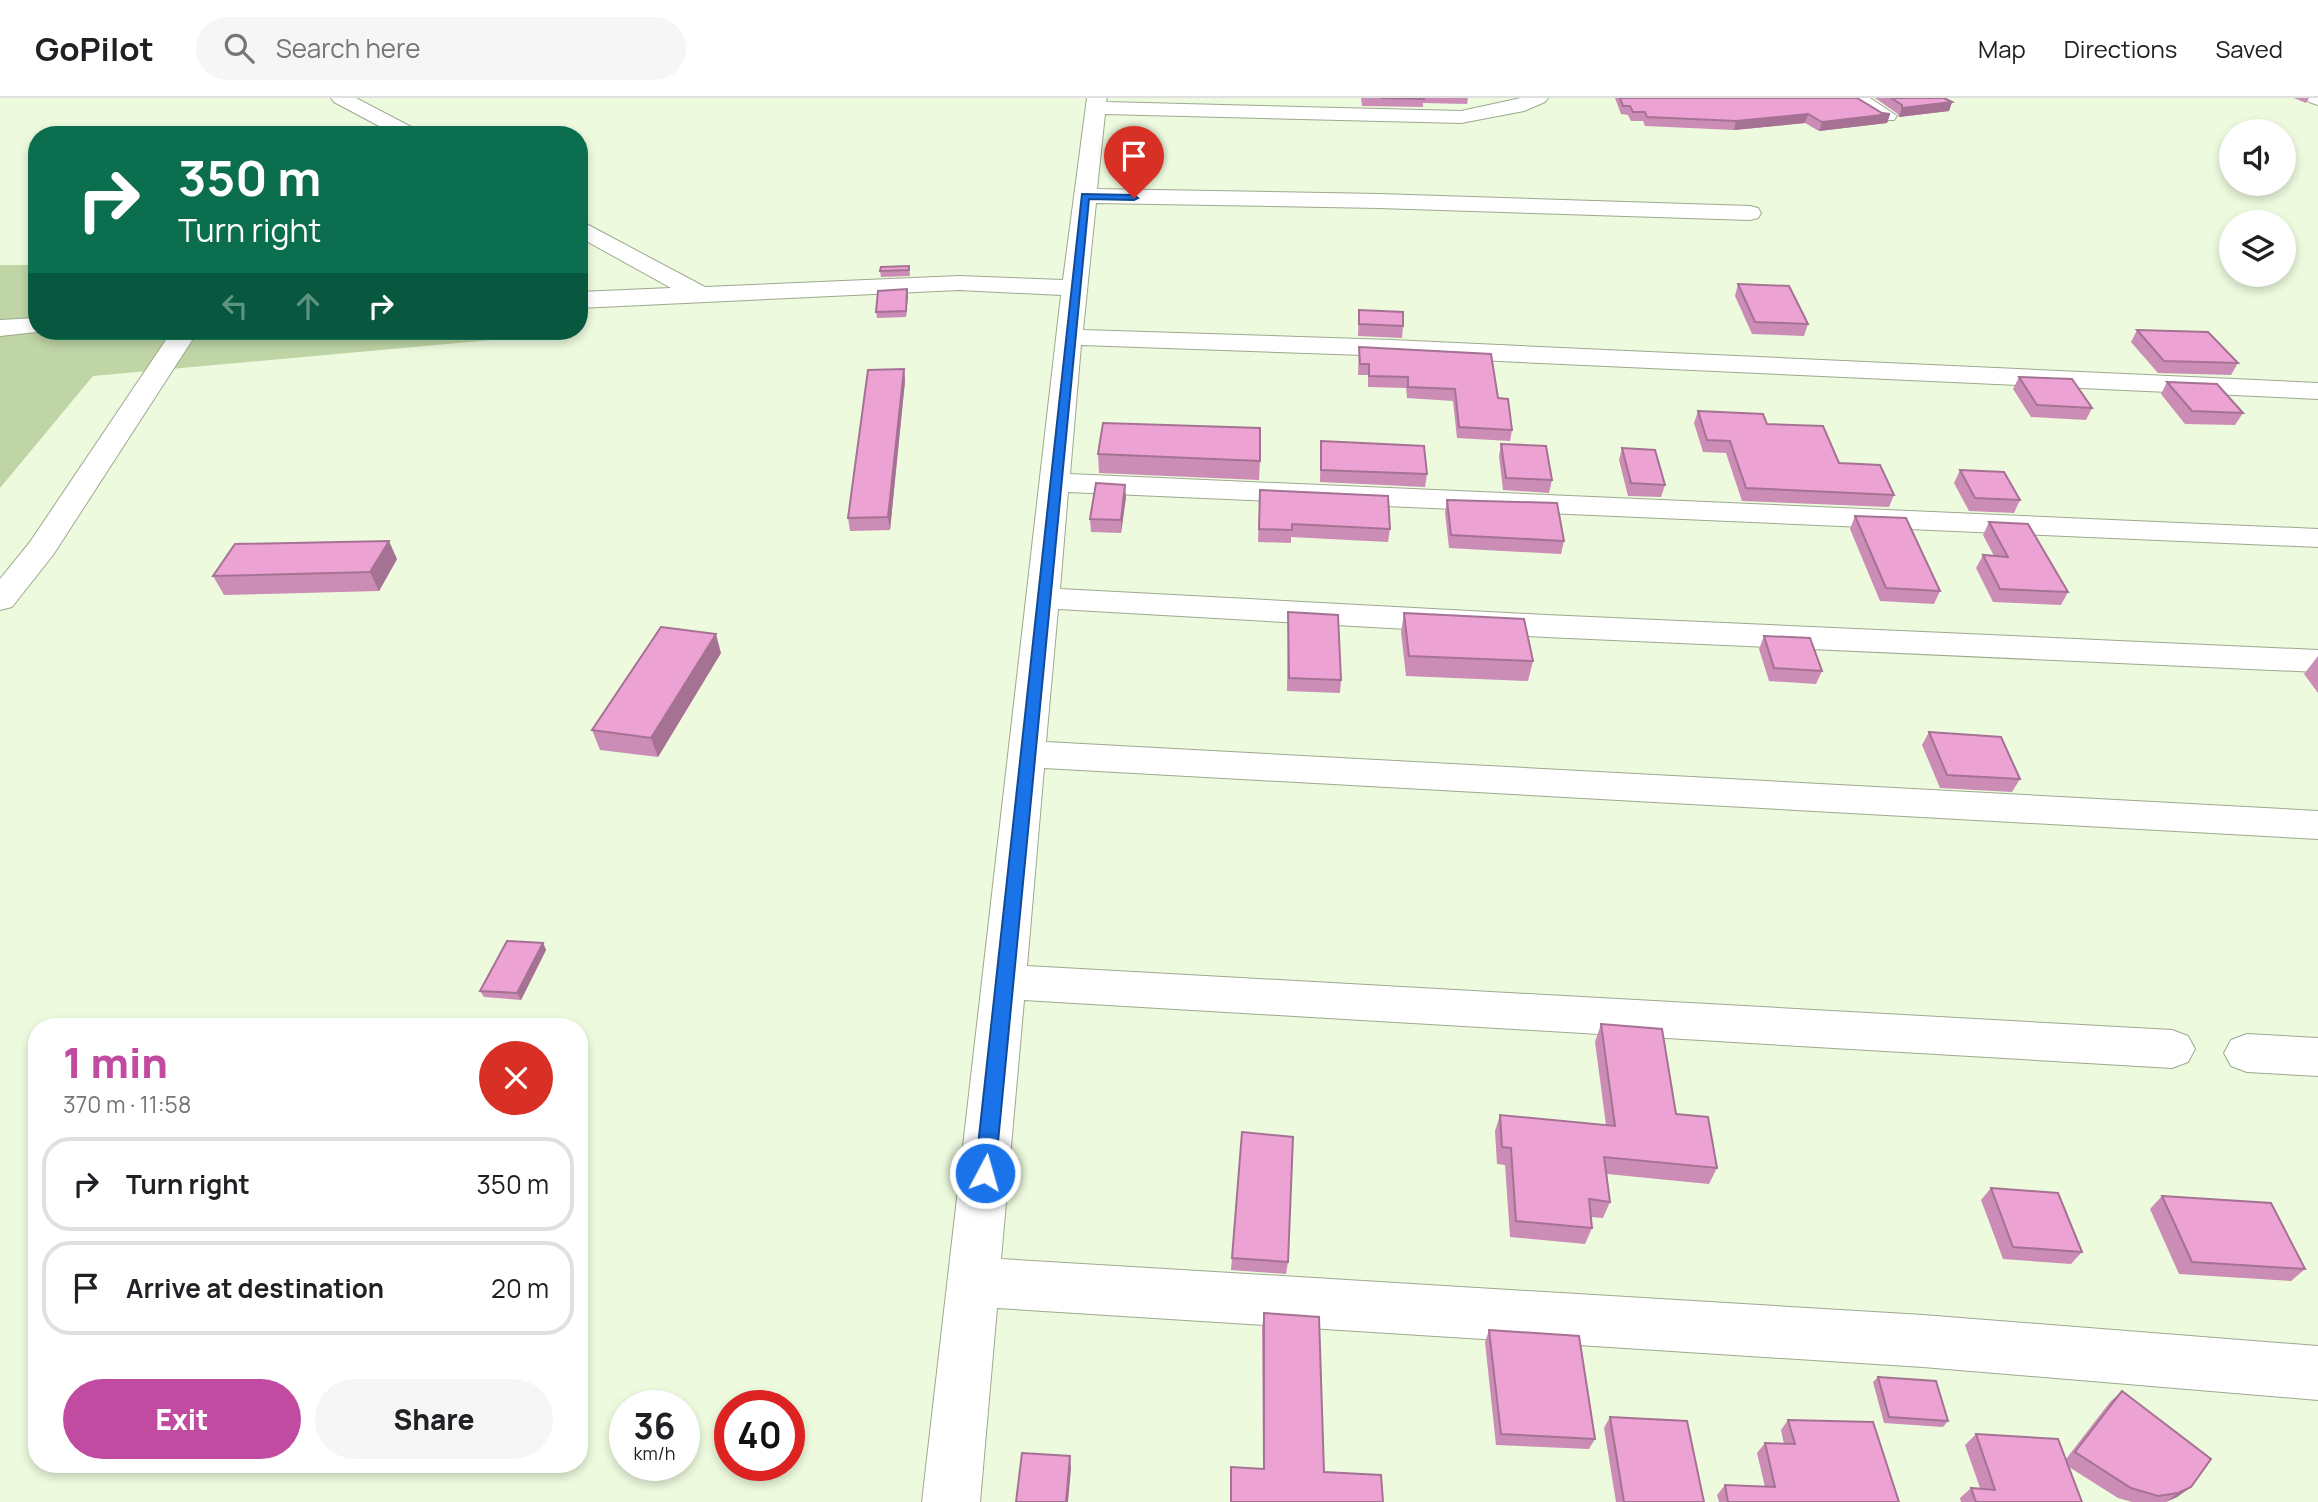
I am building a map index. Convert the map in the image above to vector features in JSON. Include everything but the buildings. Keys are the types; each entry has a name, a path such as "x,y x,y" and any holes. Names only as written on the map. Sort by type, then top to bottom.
{"street":[{"path":"341,98 395,126"},
{"path":"951,1502 1074,288 1096,103 1461,117 1517,107 1538,98"},
{"path":"1856,98 1887,116"},
{"path":"1085,196 1379,201 1750,213"},
{"path":"588,233 699,294"},
{"path":"588,300 959,283 1074,288"},
{"path":"0,328 28,326"},
{"path":"1069,337 1392,348 2315,395"},
{"path":"0,600 41,548 179,340"},
{"path":"1055,482 2318,538"},
{"path":"1042,598 1560,627 2318,661"},
{"path":"1027,754 2318,825"},
{"path":"1004,982 2172,1049"},
{"path":"2247,1053 2318,1057"},
{"path":"974,1282 1923,1341 2318,1373"}],"green space":[{"path":"0,265 28,265 28,340 492,340 93,376 0,488"}],"route":[{"path":"985,1173 1085,196 1134,198"}]}
